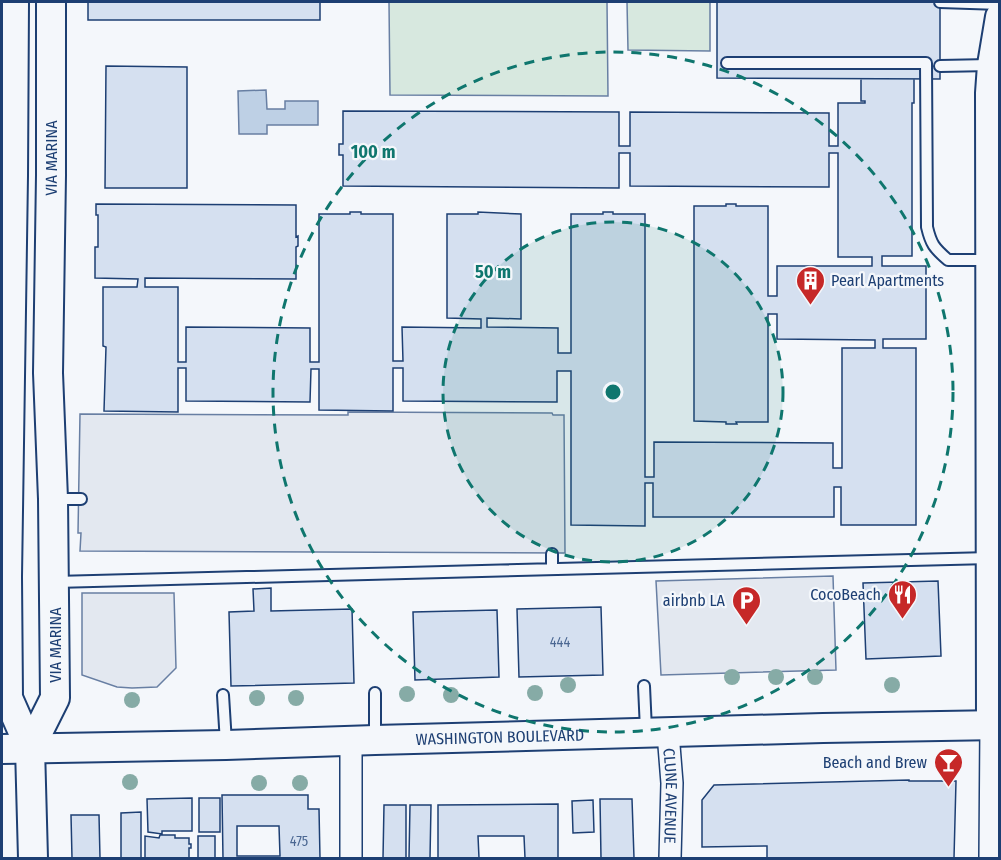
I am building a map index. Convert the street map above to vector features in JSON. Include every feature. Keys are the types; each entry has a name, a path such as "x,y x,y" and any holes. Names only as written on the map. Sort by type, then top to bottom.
{"street":[{"path":"14,2 7,186 8,498 4,577 8,698 30,748 33,858"},
{"name":"VIA MARINA","path":"30,748 55,698 54,582 67,499 48,373 51,2"},
{"path":"990,858 995,725 990,558 990,260 995,183 990,93 996,65 999,17"},
{"path":"7,186 51,185"},
{"path":"8,498 67,499"},
{"name":"WASHINGTON BOULEVARD","path":"2,749 995,725"},
{"name":"CLUNE AVENUE","path":"657,733 672,783 670,858"},
{"path":"351,858 363,740"}],"lane":[{"path":"940,2 999,4"},
{"path":"728,63 926,63 927,227 930,241 948,260 990,260"},
{"path":"940,66 996,65"},
{"path":"552,554 552,569"},
{"path":"54,582 990,558"},
{"path":"644,686 657,733"},
{"path":"363,740 375,693"},
{"path":"223,695 226,745"}],"shaded area":[{"path":"389,2 607,2 608,96 390,95"},
{"path":"627,2 710,2 710,51 628,50"},
{"path":"348,412 552,413 553,415 564,415 565,553 80,551 81,533 78,533 80,414 348,415"},
{"name":"airbnb LA","path":"833,576 836,670 661,675 656,581"},
{"path":"82,593 174,593 176,668 157,687 117,687 82,675"}],"water":[{"path":"266,90 267,109 285,109 285,101 318,101 318,125 267,125 267,134 239,134 238,91"}],"building":[{"path":"88,2 320,2 320,20 88,20"},
{"path":"717,2 940,2 940,79 717,78"},
{"path":"106,66 187,67 187,188 105,188"},
{"name":"Pearl Apartments","path":"861,79 914,79 912,256 882,256 882,266 926,266 926,339 883,339 883,348 916,348 916,525 841,525 841,487 834,487 834,517 653,517 653,483 645,483 645,526 571,525 571,371 557,371 557,402 403,401 403,368 393,368 393,411 319,410 319,369 311,369 310,402 186,401 186,368 178,368 178,412 104,411 106,347 103,346 103,287 137,287 138,279 95,278 95,247 98,247 96,204 296,205 298,246 296,247 296,279 145,278 145,287 178,287 178,362 186,362 186,327 310,328 310,362 319,362 319,214 350,214 350,212 393,214 393,361 403,361 402,327 481,328 481,319 447,318 447,214 478,214 478,212 521,214 521,319 487,318 487,327 558,328 558,353 571,353 571,214 613,212 613,214 645,214 645,477 654,477 654,442 833,443 833,468 842,468 842,348 875,348 875,340 777,339 777,314 768,314 768,422 726,424 726,422 694,421 694,206 736,204 736,206 768,206 768,296 777,296 777,266 872,266 872,257 838,257 838,153 829,153 829,187 630,186 630,153 619,153 619,188 343,186 343,155 339,155 339,144 343,144 343,111 619,112 619,146 630,146 630,112 829,113 829,146 838,146 838,103 865,103 861,101"},
{"name":"CocoBeach","path":"938,581 941,656 866,659 863,583"},
{"path":"271,588 271,611 352,609 354,683 231,686 229,612 254,611 253,589"},
{"path":"601,607 603,675 519,677 517,609"},
{"path":"497,610 499,677 415,680 413,612"},
{"path":"956,781 954,858 767,858 767,846 702,847 702,800 714,785"},
{"path":"222,795 308,795 308,809 319,809 320,858 223,858","holes":["237,826 279,826 280,856 237,856"]},
{"path":"192,798 192,831 162,831 162,834 148,832 147,799"},
{"path":"199,798 220,798 220,832 199,832"},
{"path":"600,799 632,799 634,858 601,858"},
{"path":"593,800 594,832 573,833 572,801"},
{"path":"558,804 558,858 525,858 524,836 478,836 479,858 438,858 438,805"},
{"path":"384,805 406,805 406,858 383,858"},
{"path":"410,805 431,805 430,858 409,858"},
{"path":"141,812 141,858 121,858 121,813"},
{"path":"71,815 99,815 100,858 72,858"},
{"path":"160,835 189,838 191,848 189,848 189,858 145,858 145,836 159,838"},
{"path":"198,836 215,836 215,858 198,858"}],"place":[{"name":"Pearl Apartments","path":"810,306"},
{"name":"CocoBeach","path":"902,620"},
{"name":"airbnb LA","path":"746,626"},
{"name":"Beach and Brew","path":"948,788"}]}
